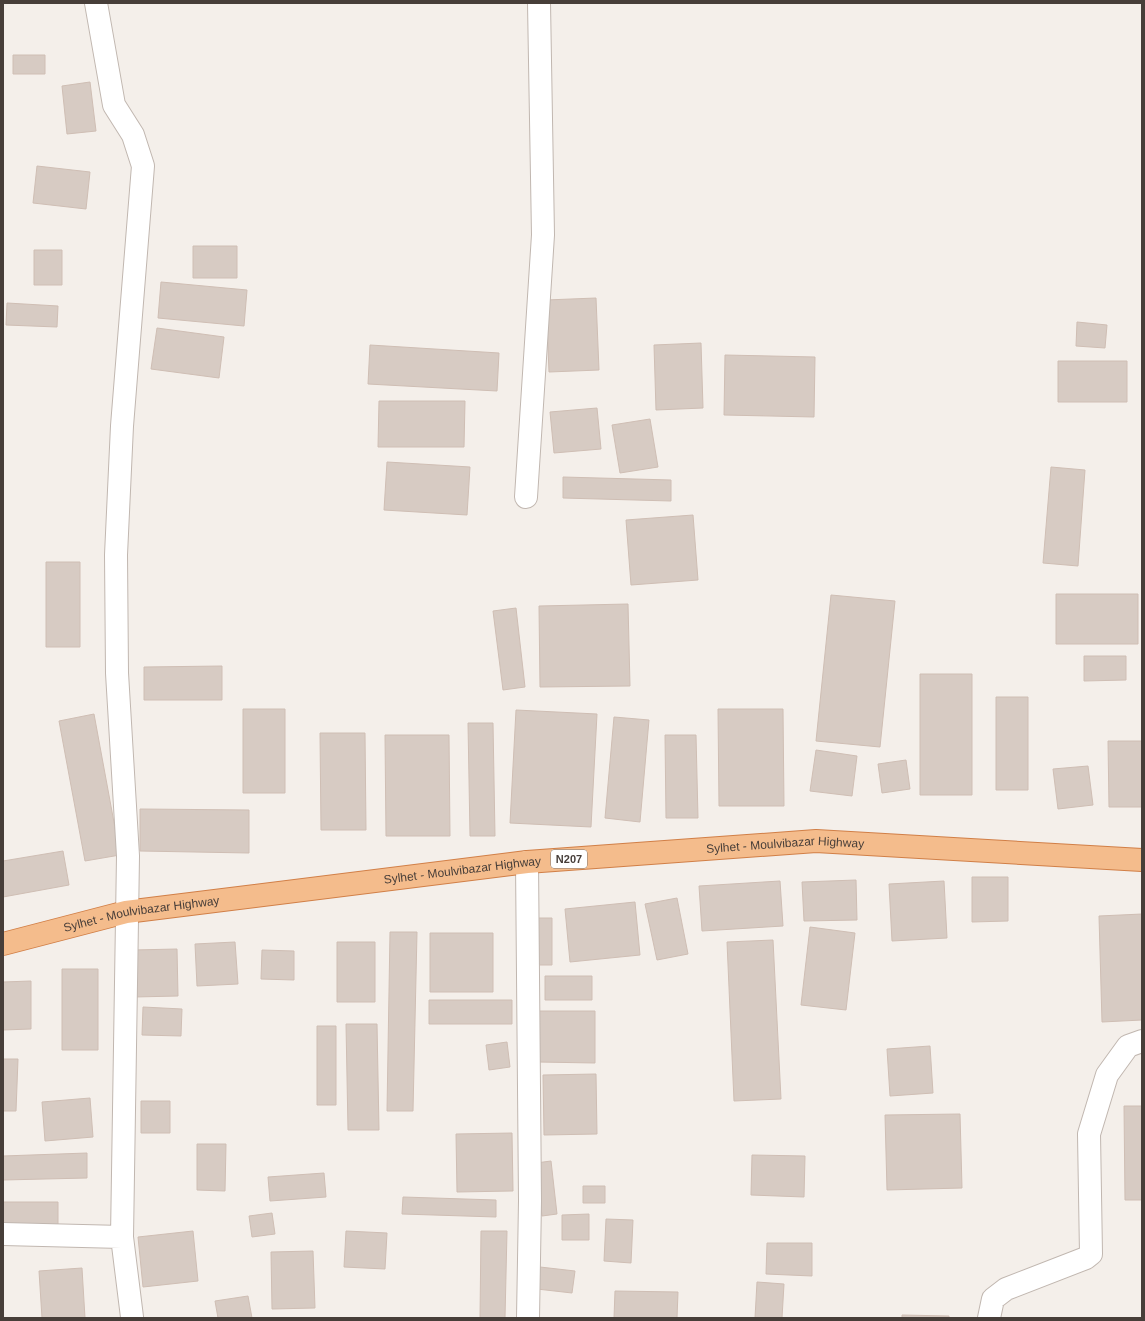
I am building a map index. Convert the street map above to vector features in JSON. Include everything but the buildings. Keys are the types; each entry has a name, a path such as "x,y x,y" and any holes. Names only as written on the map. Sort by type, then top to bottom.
{"highway":[{"name":"Sylhet - Moulvibazar Highway","path":"3,944 126,912 527,862 816,841 1142,860"}],"street":[{"path":"96,3 114,104 133,135 143,166 122,426 116,555 117,673 128,856 122,1237 132,1317"},
{"path":"526,497 543,235 539,3"},
{"path":"527,862 530,1201 528,1318"},
{"path":"989,1318 993,1299 1006,1289 1086,1258 1091,1254 1089,1134 1107,1076 1128,1046 1142,1041"},
{"path":"3,1234 122,1237"}]}
